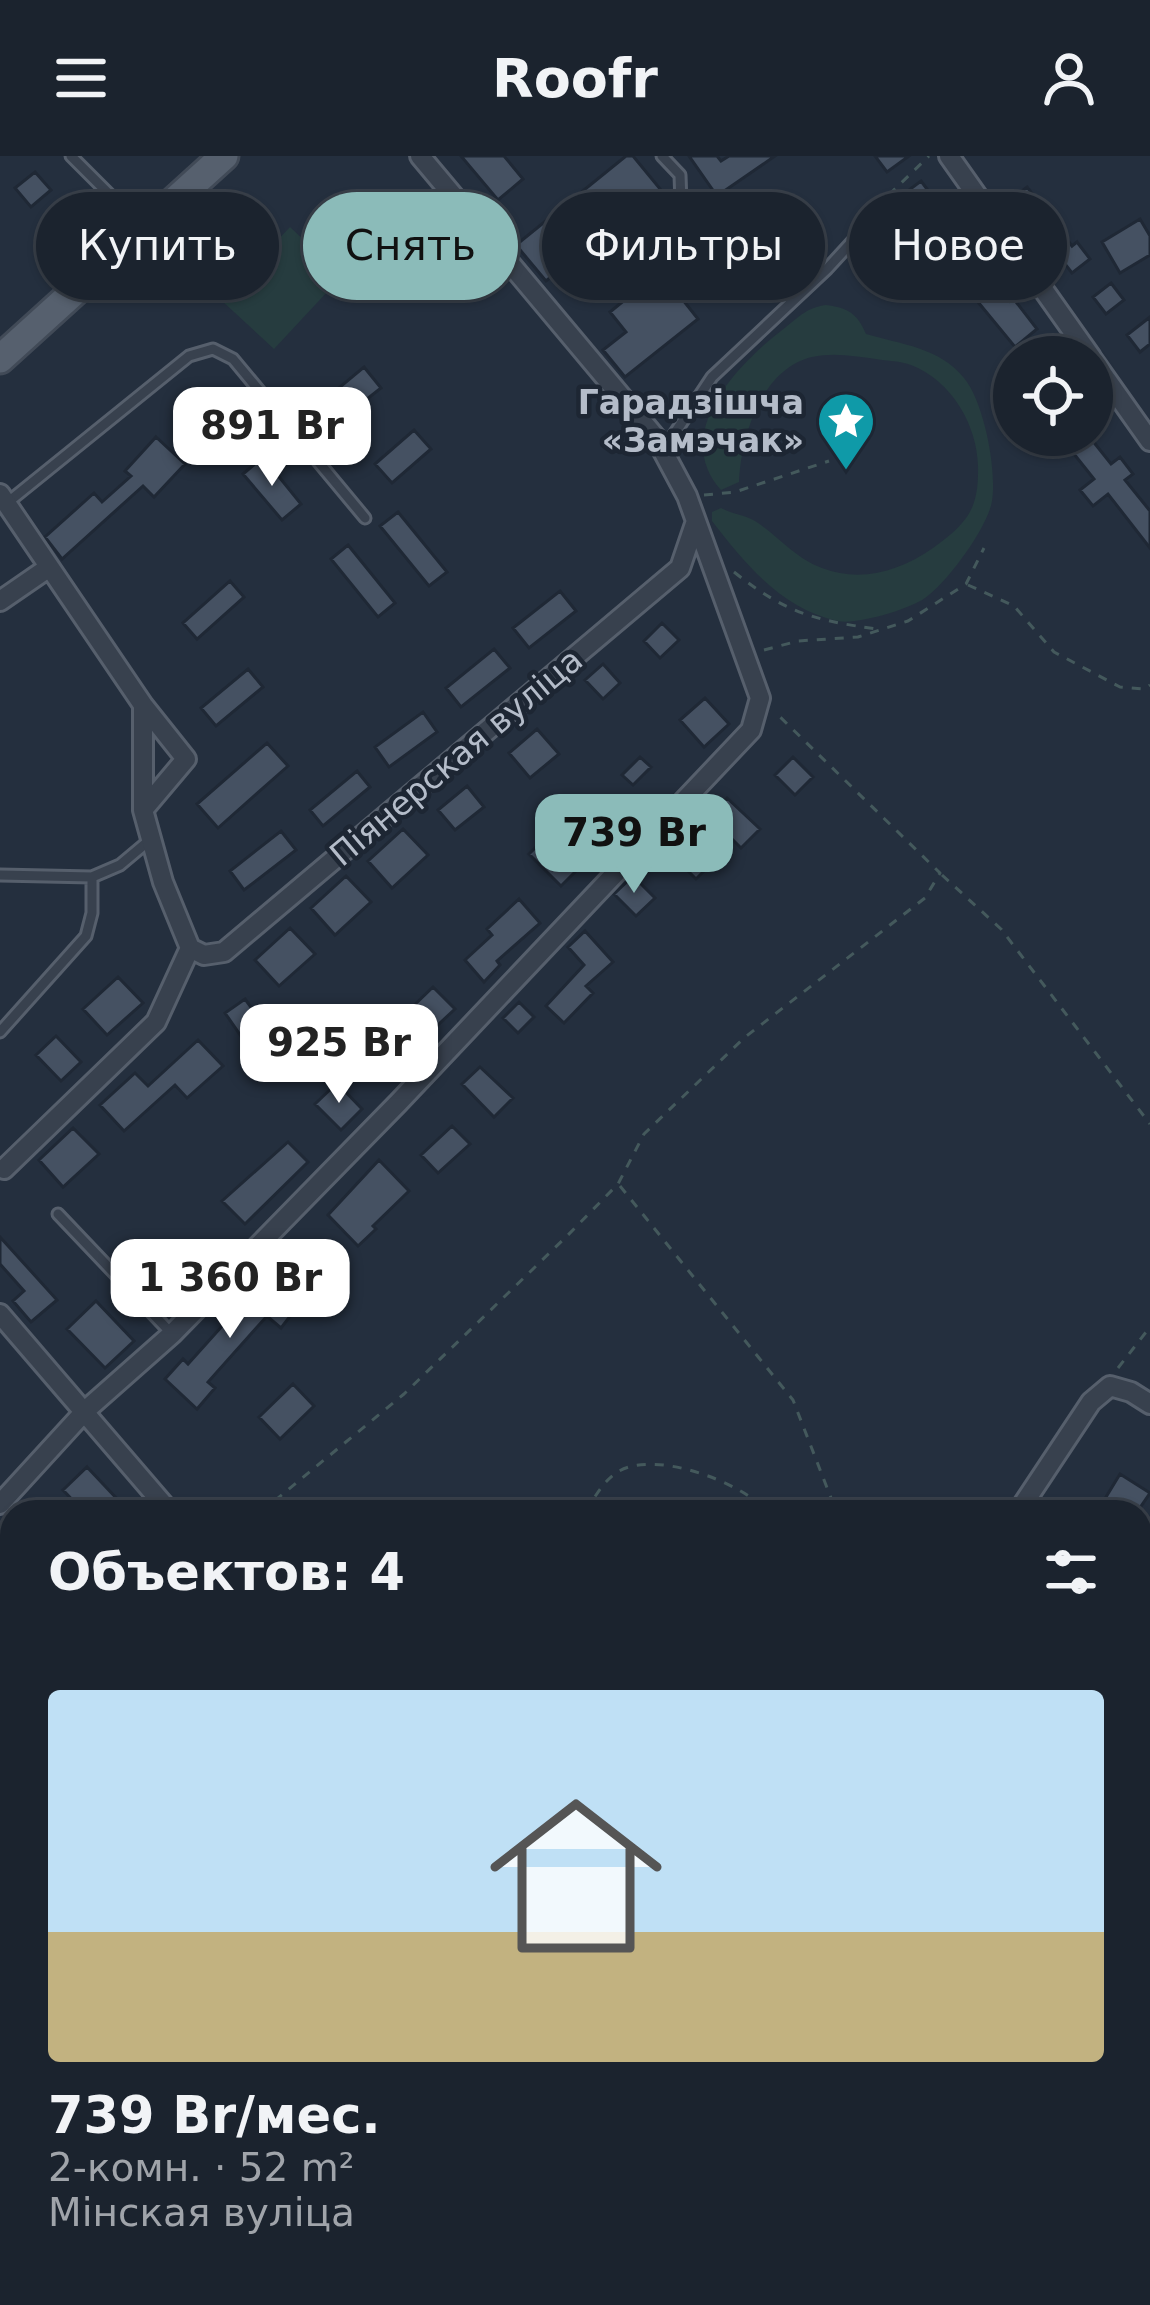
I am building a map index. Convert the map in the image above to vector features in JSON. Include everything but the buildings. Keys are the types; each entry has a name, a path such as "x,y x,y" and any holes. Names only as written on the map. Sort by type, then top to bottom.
{"main road":[{"path":"182,192 219,158"},
{"path":"0,359 64,300"}],"street":[{"path":"4,1500 86,1411 172,1334 398,1103 752,730 760,698 687,496 656,438 420,156"},
{"path":"949,156 1076,336"},
{"path":"1113,389 1150,441"},
{"path":"3,498 143,705 186,759 143,810"},
{"name":"Піянерская вуліца","path":"190,948 204,956 224,952 243,937 680,568 695,524"},
{"path":"0,602 48,568"},
{"path":"4,1169 156,1022 190,948 163,882 143,810 143,705"},
{"path":"0,1314 160,1500"},
{"path":"1026,1500 1090,1402 1110,1385 1150,1404"}],"lane":[{"path":"71,156 106,192"},
{"path":"662,156 680,176 681,192"},
{"path":"663,451 712,376 849,245"},
{"path":"3,498 188,356 213,349 233,358 365,518"},
{"path":"0,875 92,877 120,865 151,839"},
{"path":"0,1032 86,936 92,913 92,877"},
{"path":"58,1214 172,1334"}],"path":[{"path":"889,192 929,156"},
{"path":"687,496 735,492 829,461"},
{"path":"745,655 798,641 858,637 908,621 966,584 984,548"},
{"path":"709,552 767,598 820,621 882,629"},
{"path":"966,584 1014,606 1054,652 1120,687 1150,685"},
{"path":"760,698 1001,929 1150,1124"},
{"path":"274,1500 404,1394 618,1184 644,1134 744,1038 925,898 940,874"},
{"path":"618,1184 793,1400 831,1500"},
{"path":"1110,1385 1121,1360 1150,1327"},
{"path":"592,1500 618,1471 643,1465 663,1465 736,1486 753,1500"}],"green space":[{"path":"290,227 303,239 303,300 320,300 274,349 221,300 279,300 279,239"},
{"path":"826,305 851,313 866,334 919,348 955,368 978,403 993,472 992,501 983,525 934,591 896,611 847,622 799,606 766,583 712,521 712,512 721,508 751,519 822,568 851,574 880,572 920,556 962,523 973,505 978,466 973,435 960,406 926,372 898,362 820,356 794,364 767,390 744,445 739,482 721,490 707,468 703,445 717,399 768,341 804,313"}],"place":[{"name":"Гарадзішча «Замэчак»","path":"846,472"}]}
